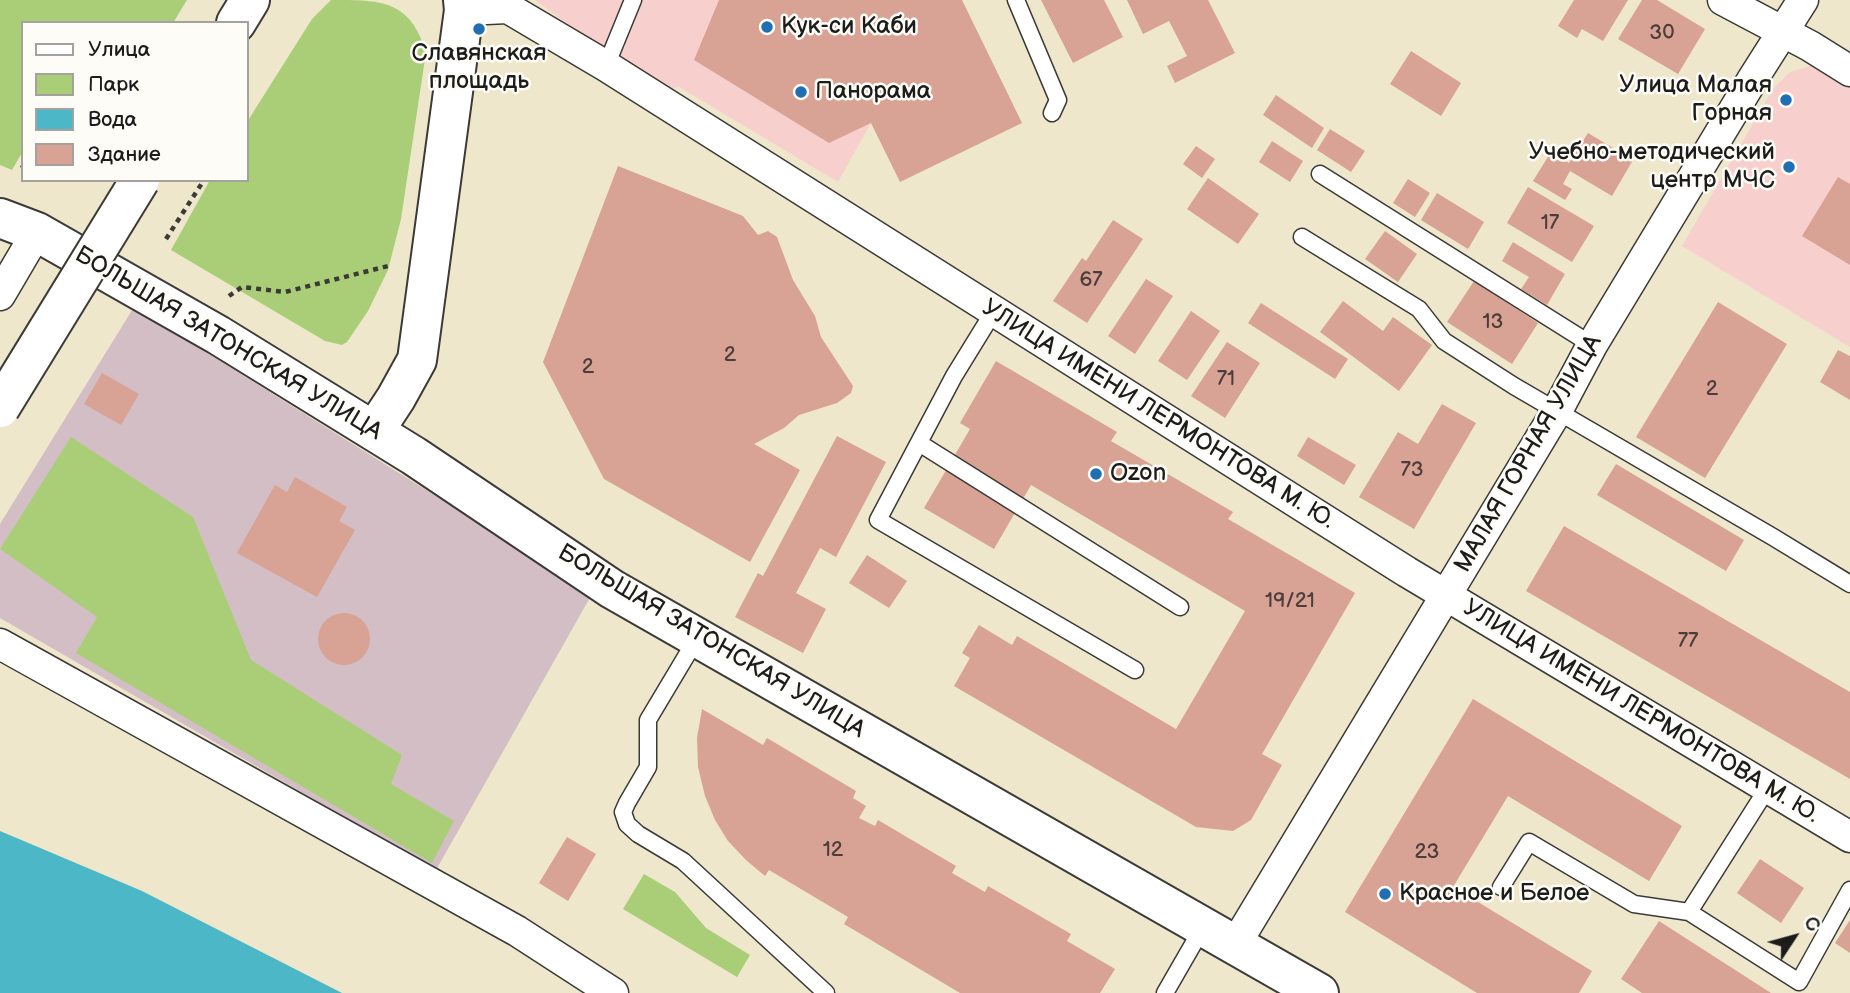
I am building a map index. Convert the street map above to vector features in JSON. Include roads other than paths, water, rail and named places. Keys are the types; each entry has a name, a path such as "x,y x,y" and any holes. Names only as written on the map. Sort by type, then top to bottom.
{"street":[{"path":"237,21 250,0"},
{"path":"1723,0 1783,31 1850,71"},
{"name":"МАЛАЯ ГОРНАЯ УЛИЦА","path":"1219,936 1446,594 1557,411 1592,345 1803,0"},
{"path":"375,430 397,398 416,360 461,3"},
{"name":"УЛИЦА ИМЕНИ ЛЕРМОНТОВА М. Ю.","path":"461,3 508,4 1407,572 1850,837"},
{"path":"0,408 139,182"},
{"name":"БОЛЬШАЯ ЗАТОНСКАЯ УЛИЦА","path":"0,218 37,232 218,335 375,430 612,589 1319,993"},
{"path":"0,295 37,232"},
{"path":"0,644 517,931 613,993"}],"lane":[{"path":"606,66 633,0"},
{"path":"1016,0 1058,100 1052,113"},
{"path":"1320,174 1592,345"},
{"path":"1302,237 1419,309 1444,341 1514,386 1850,584"},
{"path":"994,311 954,376 878,520 1135,670"},
{"path":"919,443 1180,607"},
{"path":"697,638 649,720 648,767 626,803 623,813 627,824 638,834 683,860 826,993"},
{"path":"1689,912 1767,789"},
{"path":"1501,887 1529,842 1634,904 1689,912 1799,982 1850,890"},
{"path":"1165,993 1219,936"}],"water":[{"path":"0,831 142,891 342,993 0,993"}],"place":[{"name":"Кук-си Каби","path":"767,27"},
{"name":"Славянская площадь","path":"479,29"},
{"name":"Панорама","path":"801,92"},
{"name":"Улица Малая Горная","path":"1786,100"},
{"name":"Учебно-методический центр МЧС","path":"1789,167"},
{"name":"Ozon","path":"1096,474"},
{"name":"Красное и Белое","path":"1385,894"}]}
